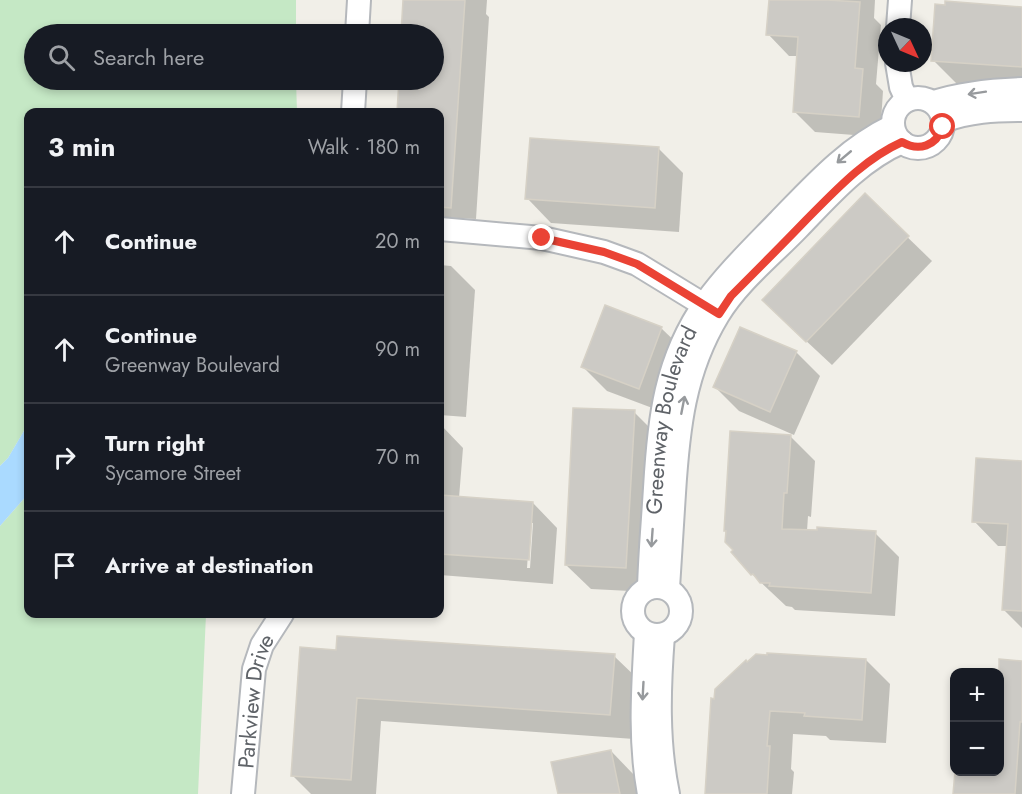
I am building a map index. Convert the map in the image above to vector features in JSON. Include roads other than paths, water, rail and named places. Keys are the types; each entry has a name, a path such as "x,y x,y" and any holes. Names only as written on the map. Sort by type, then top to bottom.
{"street":[{"path":"358,24 359,0"},
{"path":"899,18 900,0"},
{"path":"898,72 901,87 907,100"},
{"path":"1022,89 992,90 950,97 939,112 941,134 931,144 916,148 898,134 896,111 907,100 922,98 939,112 955,116 992,110 1022,110"},
{"path":"353,108 354,90"},
{"name":"Greenway Boulevard","path":"659,588 658,431 675,357 712,309 719,284 822,177 848,153 878,133 898,134"},
{"path":"444,229 542,238 604,252 637,264 712,309"},
{"path":"659,588 679,599 682,613 676,627 654,634 635,621 633,605 642,591 659,588"},
{"name":"Parkview Drive","path":"243,794 254,669 262,645 279,618"},
{"path":"649,794 645,774 642,714 654,634"},
{"path":"654,634 658,716 668,794"}],"water":[{"path":"24,431 24,499 0,526 0,466 8,458"}]}
